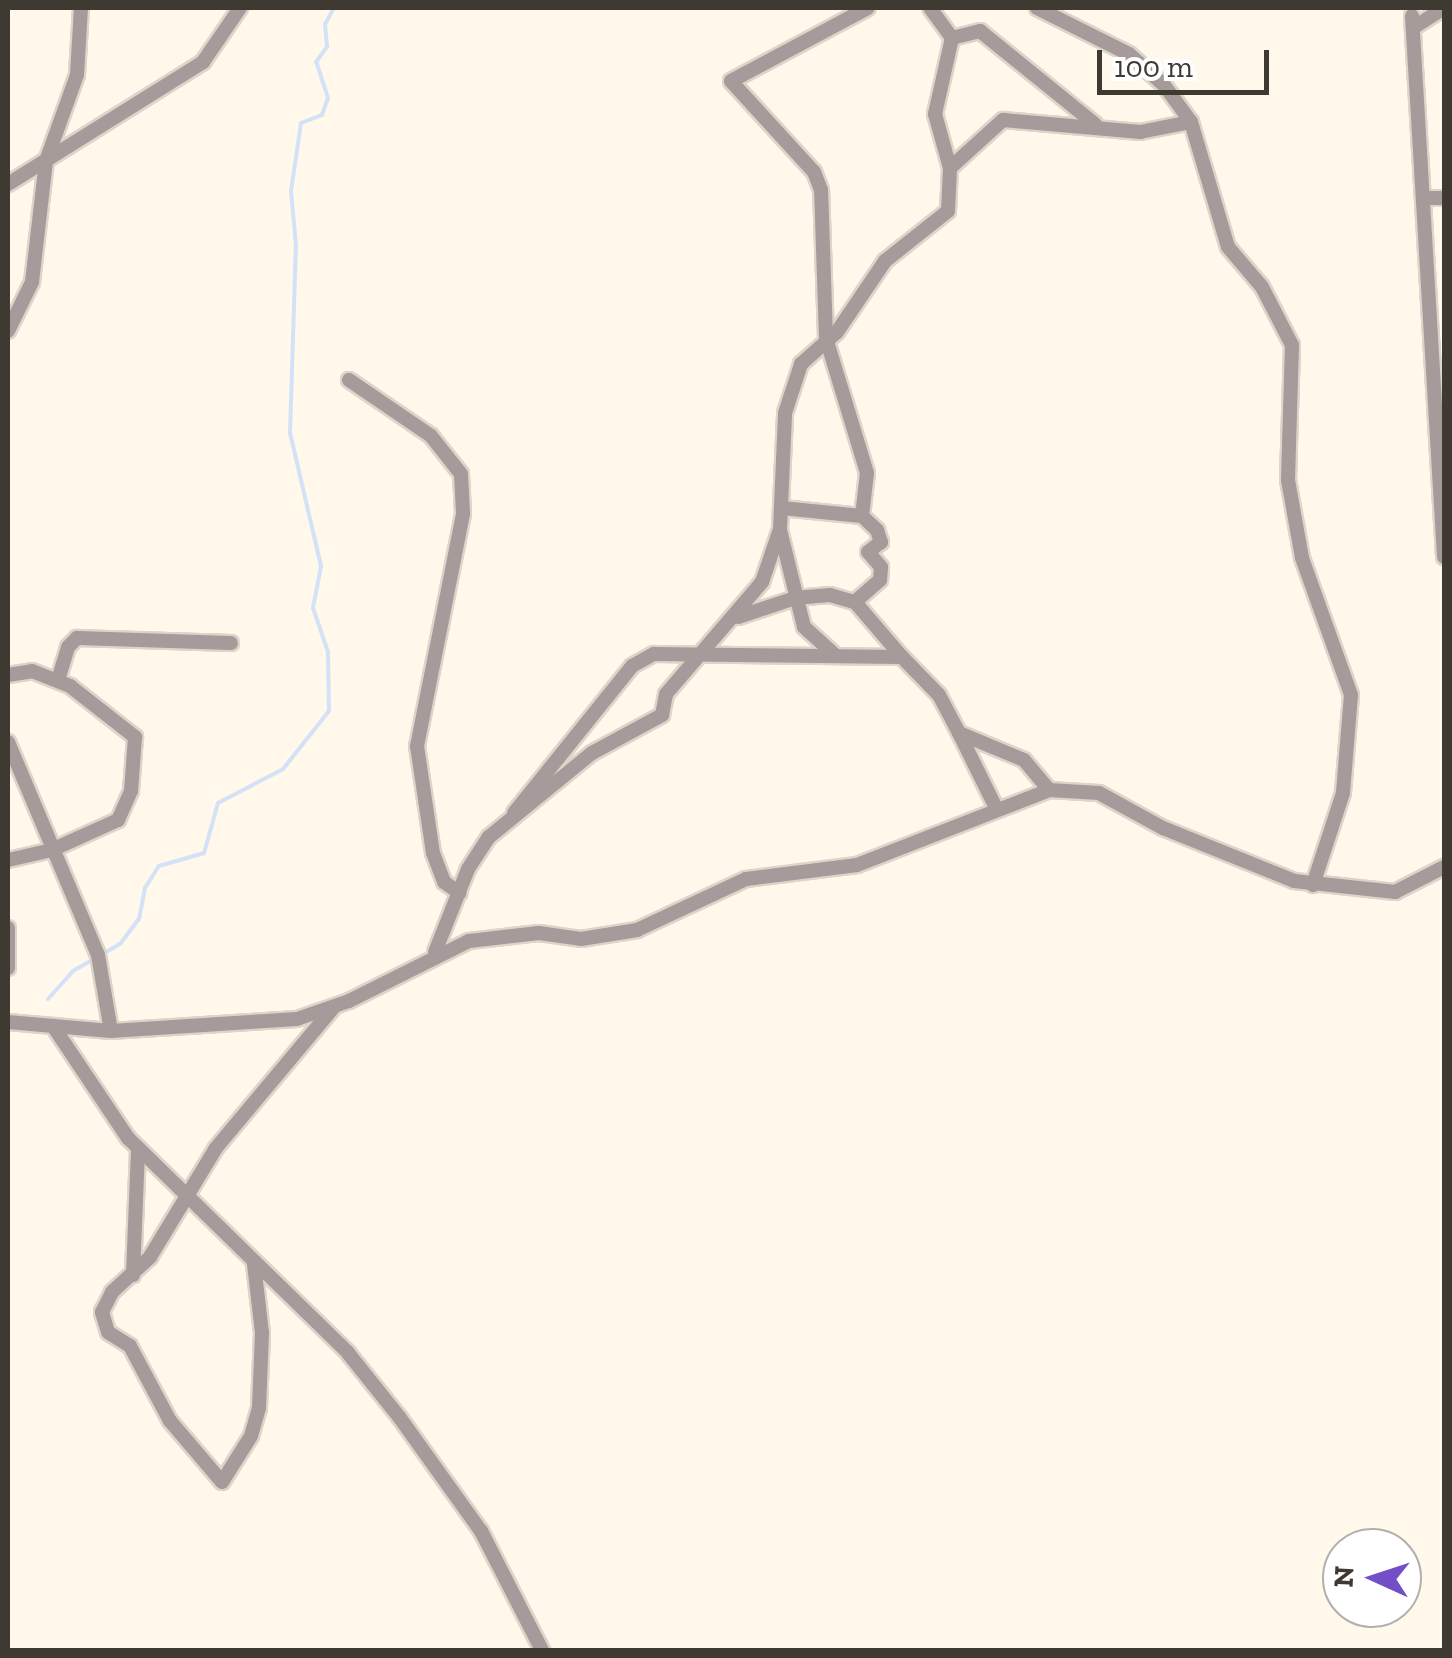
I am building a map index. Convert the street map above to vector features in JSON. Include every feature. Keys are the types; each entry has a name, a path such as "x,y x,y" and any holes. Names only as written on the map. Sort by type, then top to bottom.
{"street":[{"path":"8,331 32,282 46,161 77,75 81,8"},
{"path":"8,184 203,62 240,8"},
{"path":"862,516 867,473 826,338 821,190 814,172 730,81 868,8"},
{"path":"435,952 482,846 592,753 662,715 666,694 737,617 772,562 782,508 788,393 801,364 845,322 884,261 944,218 950,168 935,114 952,38 930,8"},
{"path":"1037,8 1129,54 1191,122 1228,247 1256,278 1292,345 1288,480 1302,558 1351,695 1343,792 1314,885"},
{"path":"1444,8 1413,22 1442,470 1444,557"},
{"path":"952,38 980,30 1095,125"},
{"path":"950,168 1002,120 1095,125 1140,132 1191,122"},
{"path":"1423,198 1444,198"},
{"path":"349,380 431,436 461,474 463,514 417,746 433,854 444,882 460,893"},
{"path":"782,508 862,516 881,536 868,552 882,572 856,602"},
{"path":"780,529 804,627 836,656"},
{"path":"737,617 795,598 830,595 856,602 939,695 996,808"},
{"path":"58,680 68,647 77,638 232,643"},
{"path":"505,825 632,666 654,654 698,658 902,658"},
{"path":"8,675 32,671 58,680 136,737 126,812 52,850 8,860"},
{"path":"959,733 1024,760 1049,790"},
{"path":"8,742 98,955 112,1030"},
{"path":"8,1012 14,1022 112,1030 261,1026 335,1006 435,952 489,938 540,933 581,939 636,930 746,879 857,865 1049,790 1099,793 1253,867 1314,885 1395,892 1444,867"},
{"path":"8,928 8,968"},
{"path":"254,1264 262,1333 259,1408 252,1436 222,1482 170,1421 128,1342 103,1322 105,1303 133,1275 188,1197 216,1148 335,1006"},
{"path":"54,1026 77,1069 138,1148 352,1356 481,1531 542,1650"},
{"path":"133,1275 138,1148"}],"waterway":[{"path":"48,999 73,971 120,944 139,919 145,888 159,866 204,853 218,803 283,769 329,711 328,652 313,608 321,566 290,433 296,246 291,191 301,123 322,115 328,98 316,62 327,47 325,24 334,8"}]}
